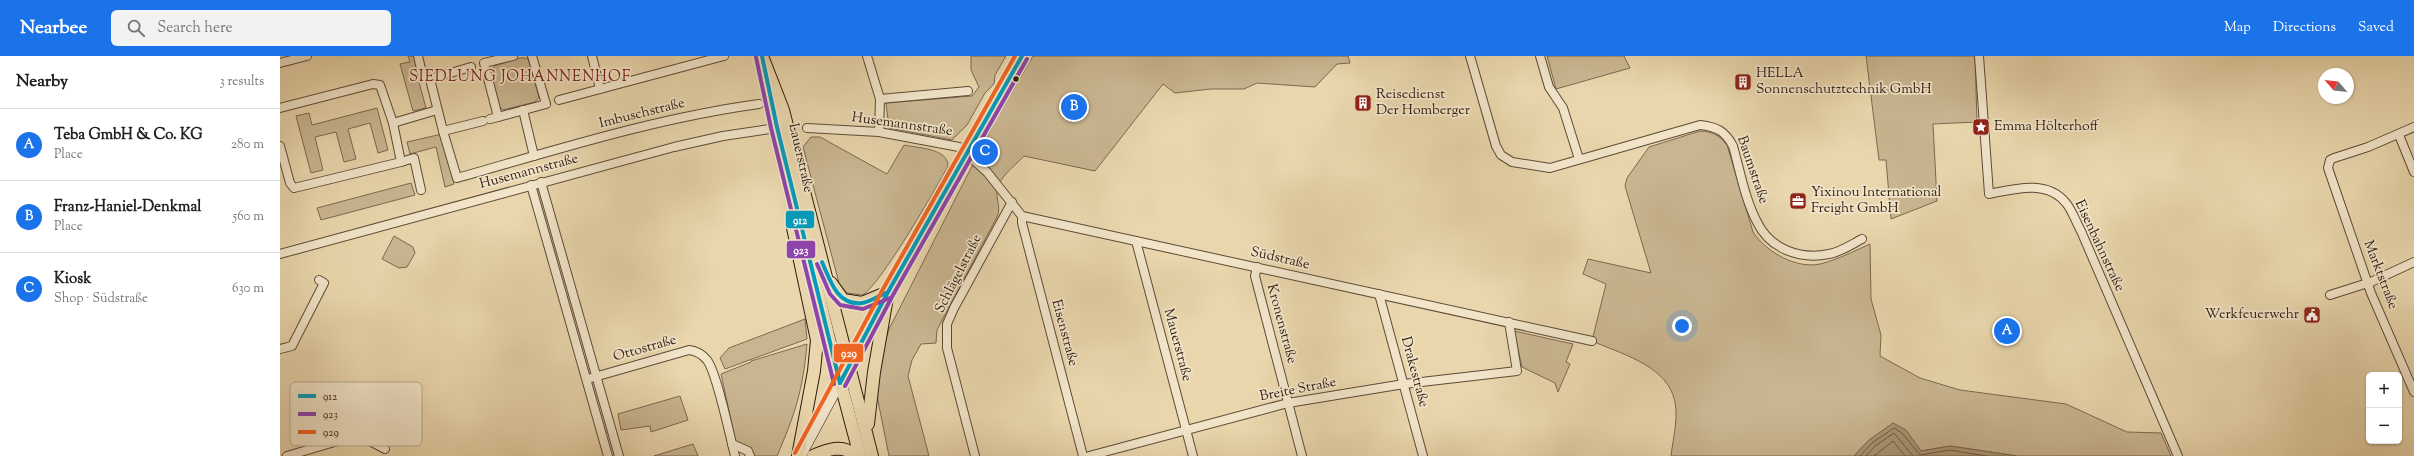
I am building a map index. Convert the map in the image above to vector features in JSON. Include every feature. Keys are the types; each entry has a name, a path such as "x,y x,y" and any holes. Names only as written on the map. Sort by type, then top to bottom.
{"main road":[{"name":"Lauerstraße","path":"762,56 850,365 867,431"},
{"path":"799,456 850,365 888,292 1022,56"},
{"name":"Lauerstraße","path":"782,127 787,169 840,383 860,456"},
{"path":"787,169 792,221 817,340 814,371 799,456"},
{"path":"823,270 835,291 843,300 862,303 888,292"},
{"path":"872,456 867,431 874,372 888,292"},
{"path":"813,456 832,449 844,449 855,456"}],"street":[{"path":"280,63 307,56"},
{"path":"418,56 422,72 430,78 437,110 444,131 557,101 704,59 724,56"},
{"path":"430,78 509,56"},
{"path":"532,56 546,104"},
{"path":"592,56 600,89"},
{"path":"867,56 880,99 879,132"},
{"name":"Baumstraße","path":"1470,56 1496,146 1500,154 1512,162 1550,168 1700,125 1716,127 1727,135 1733,146 1756,222 1766,238 1784,250 1806,256 1829,254 1862,238"},
{"path":"1540,56 1549,87 1563,107 1579,159"},
{"name":"Eisenbahnstraße","path":"1979,56 1989,194 2020,187 2040,188 2050,191 2066,203 2080,231 2178,456"},
{"path":"484,63 490,119"},
{"path":"280,108 373,84 380,85 383,90 393,123 401,162"},
{"path":"880,99 968,91"},
{"name":"Imbuschstraße","path":"444,131 457,178 666,120 718,109 758,104"},
{"path":"393,123 437,110"},
{"path":"523,110 534,156"},
{"name":"Husemannstraße","path":"280,254 674,147 723,136 782,127"},
{"name":"Husemannstraße","path":"807,128 879,132 959,147 967,153"},
{"path":"2414,128 2398,135 2414,172"},
{"name":"Marktstraße","path":"2398,135 2334,158 2328,164 2330,177 2368,283 2414,392"},
{"path":"280,146 290,183 294,188 414,158 421,190"},
{"path":"967,153 987,172 1022,216"},
{"path":"542,182 618,456"},
{"path":"531,185 608,456"},
{"name":"Schlägelstraße","path":"975,456 947,348 947,324 954,308 1012,202"},
{"name":"Südstraße","path":"1022,216 1592,341"},
{"name":"Eisenstraße","path":"1022,216 1022,223 1083,456"},
{"name":"Mauerstraße","path":"1136,241 1193,456"},
{"path":"2330,295 2368,283 2414,262"},
{"name":"Kronenstraße","path":"1257,267 1255,276 1302,456"},
{"path":"280,349 292,346 324,283 319,280"},
{"name":"Drakestraße","path":"1379,294 1423,456"},
{"name":"Breite Straße","path":"1089,456 1288,403 1404,384 1517,371 1509,322"},
{"name":"Ottostraße","path":"586,379 689,350 698,352 708,361 735,456"},
{"path":"732,444 748,451 750,456"},
{"path":"287,456 319,446"},
{"path":"380,446 385,449"}],"shaded area":[{"path":"408,56 414,56 418,70 416,71 426,108 413,111 400,64 410,62"},
{"path":"971,56 1006,56 995,75 994,84 985,93 967,125 952,140 889,128 886,103 972,96 979,87 971,70"},
{"path":"1033,56 1348,56 1350,63 1337,64 1315,87 1257,83 1244,89 1211,89 1175,93 1163,84 1095,171 1024,156 1000,182 997,193 999,209 998,215 937,330 936,343 921,344 912,360 908,376 929,456 889,456 876,391 879,362 889,329 994,123"},
{"path":"1547,56 1624,56 1630,68 1556,89"},
{"path":"1866,56 1975,56 1977,122 1933,124 1937,201 1891,219 1886,160 1879,160"},
{"path":"520,58 526,58 529,60 539,97 535,102 503,110 498,105 490,72 494,66"},
{"path":"377,108 388,150 378,153 370,123 348,129 356,159 344,162 336,132 315,137 323,170 311,173 296,116 309,113 312,125"},
{"path":"1700,131 1709,132 1715,135 1727,145 1753,232 1774,252 1792,261 1811,265 1833,260 1870,244 1871,299 1881,335 1880,356 1920,378 1960,390 2066,404 2127,432 2161,433 2171,456 2017,456 1950,446 1921,451 1905,430 1869,440 1854,456 1671,456 1676,417 1673,395 1660,375 1650,367 1627,355 1592,341 1606,284 1583,274 1588,259 1651,273 1625,186 1627,178 1649,147"},
{"path":"442,134 454,184 445,187 436,147 410,154 407,142"},
{"path":"811,137 820,137 887,174 904,145 938,152 947,160 948,166 907,236 881,275 870,289 862,295 847,293 839,283 803,147"},
{"path":"411,183 415,195 321,220 317,208"},
{"path":"394,236 413,247 415,253 407,267 399,268 382,259"},
{"path":"805,319 807,339 725,369 720,358 729,348"},
{"path":"1514,331 1573,344 1566,362 1570,364 1558,392 1555,383 1522,367"},
{"path":"807,344 803,375 797,402 777,456 754,456 750,449 736,443 721,374 751,361"},
{"path":"680,396 688,420 651,432 650,426 621,430 618,414"},
{"path":"693,444 698,456 654,456"}],"water":[{"path":"1893,423 1906,430 1921,451 1950,446 2017,456 1854,456 1869,440"}],"transit line":[{"name":"912","path":"762,56 777,127 840,383"},
{"name":"929","path":"795,453 883,289 1015,56"},
{"name":"912","path":"840,383 888,292 1022,56"},
{"name":"923","path":"756,57 771,128 834,384"},
{"name":"923","path":"845,386 893,295 1027,59"},
{"name":"912","path":"822,262 832,284 840,296 846,300 853,303 862,303 888,292"},
{"name":"923","path":"817,264 830,294 840,305 863,309 890,298"}],"place":[{"name":"HELLA Sonnenschutztechnik GmbH","path":"1743,82"},
{"name":"Reisedienst Der Homberger","path":"1363,103"},
{"name":"Franz-Haniel-Denkmal","path":"1074,107"},
{"name":"Emma Hölterhoff","path":"1981,127"},
{"name":"Kiosk","path":"985,152"},
{"name":"Yixinou International Freight GmbH","path":"1798,201"},
{"name":"Werkfeuerwehr","path":"2312,315"},
{"name":"Teba GmbH & Co. KG","path":"2007,331"}],"district":[{"name":"SIEDLUNG JOHANNENHOF","path":"520,77"}]}
